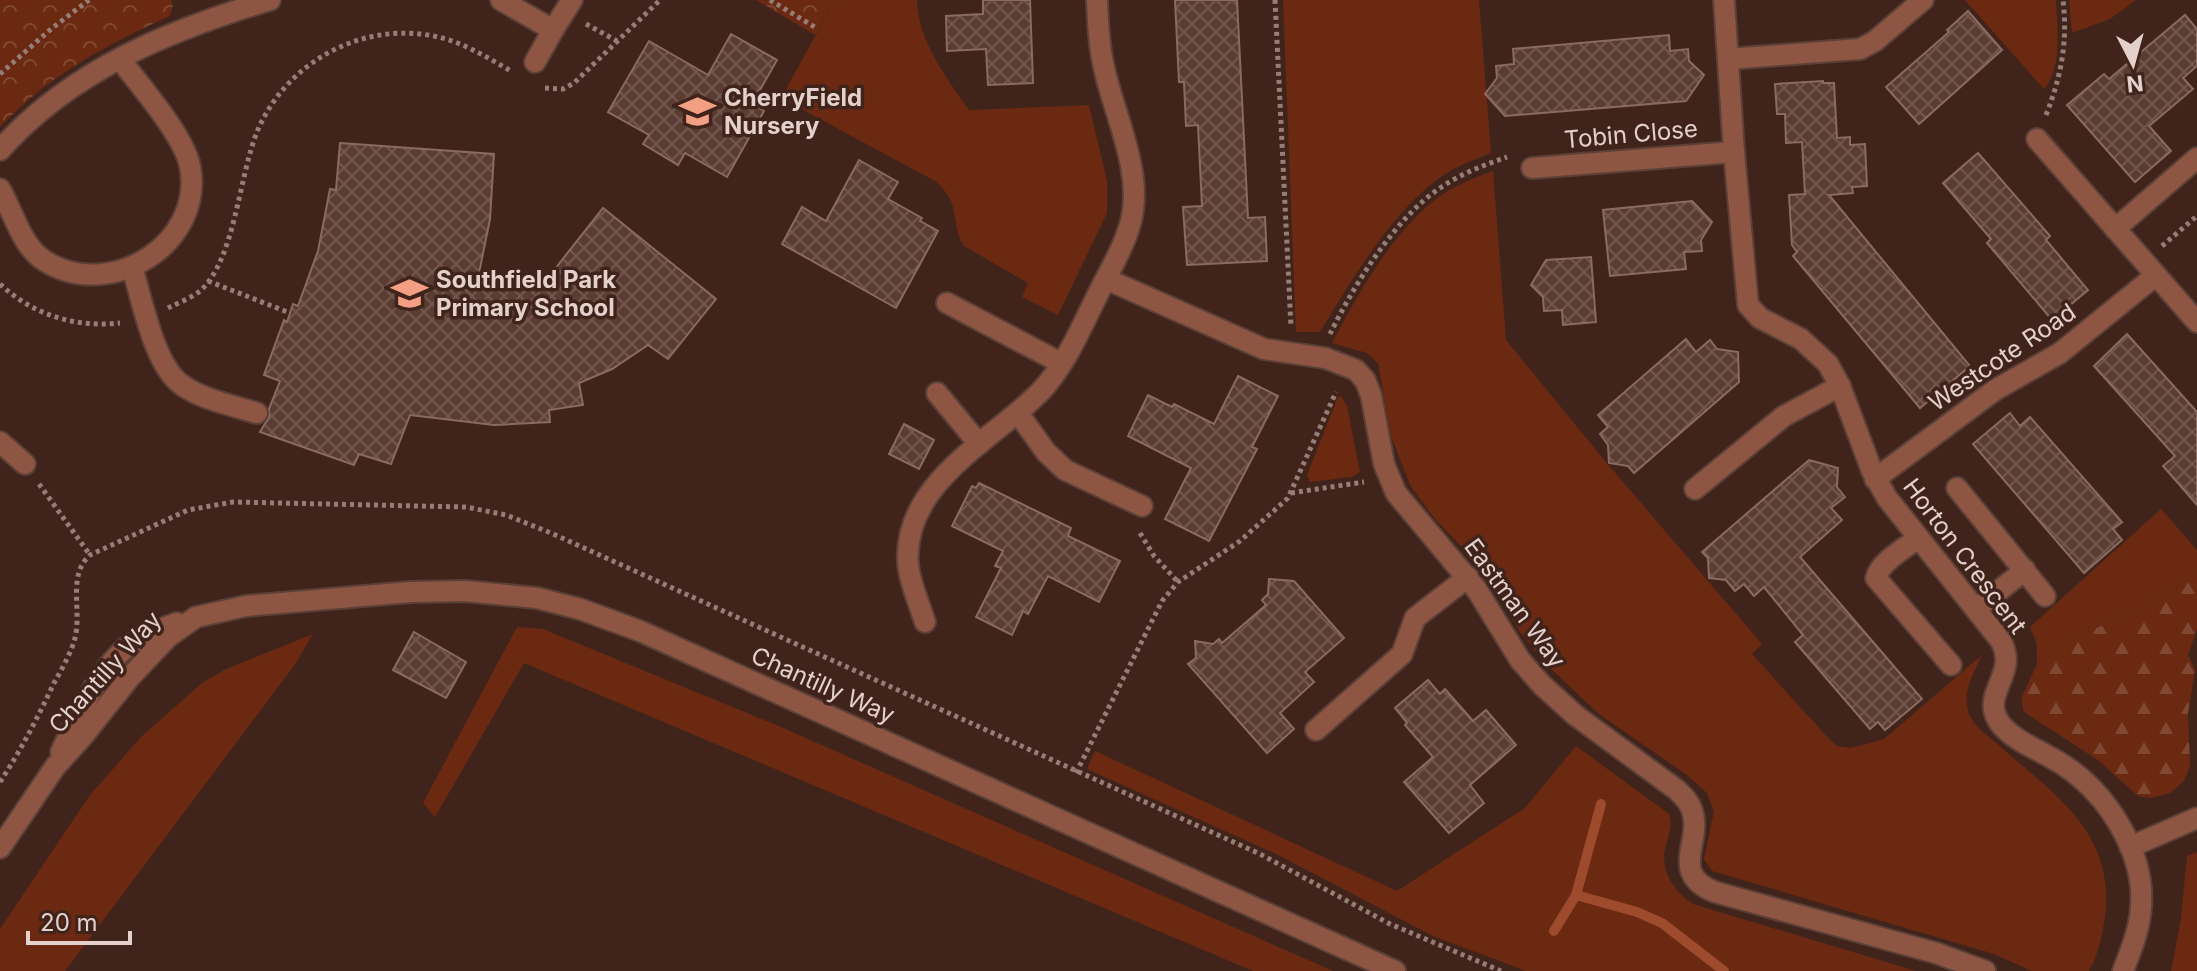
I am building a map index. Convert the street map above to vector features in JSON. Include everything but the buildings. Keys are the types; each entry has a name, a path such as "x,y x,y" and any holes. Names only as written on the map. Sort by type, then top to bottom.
{"street":[{"path":"0,150 21,126 55,97 120,59 184,28 270,0"},
{"path":"501,0 553,30"},
{"path":"528,69 572,0"},
{"path":"925,622 909,566 908,551 914,528 933,489 949,469 1041,391 1061,363 1106,279 1129,228 1134,192 1103,62 1097,0"},
{"name":"Horton Crescent","path":"1724,0 1748,305 1760,318 1787,330 1811,347 1828,364 1840,386 1875,479 1894,509 2001,641 2007,655 2007,666 1994,701 1998,721 2017,737 2066,766 2109,809 2130,847 2138,871 2142,904 2135,940 2123,971"},
{"path":"1728,59 1860,49 1875,41 1923,0"},
{"path":"0,189 28,244 47,262 65,270 86,274 112,272 132,267 157,252 178,229 189,200 190,170 187,156 175,135 120,59"},
{"path":"2037,139 2197,322"},
{"name":"Tobin Close","path":"1532,168 1734,152"},
{"path":"2115,229 2197,158"},
{"path":"132,267 161,357 174,379 201,395 257,413"},
{"name":"Westcote Road","path":"1875,479 1995,390 2060,353 2149,269"},
{"path":"1106,279 1264,349 1325,358 1348,365"},
{"path":"947,303 1061,363"},
{"name":"Eastman Way","path":"1348,365 1361,374 1368,387 1388,478 1405,507 1468,577 1509,643 1542,685 1575,715 1688,801 1694,820 1689,864 1691,873 1699,883 1715,892 1936,953 1985,971"},
{"path":"1695,489 1784,416 1840,386"},
{"path":"937,393 979,444"},
{"path":"1018,413 1046,452 1065,470 1142,506"},
{"path":"0,442 25,464"},
{"path":"1957,488 2045,596"},
{"path":"1918,538 1886,564 1876,578 1951,665"},
{"path":"1976,609 2025,570"},
{"path":"1316,730 1402,654 1415,618 1468,577"},
{"name":"Chantilly Way","path":"0,848 55,767 145,659 179,626 196,617 246,606 452,591 510,594 580,609 668,643 1395,971"},
{"path":"2130,847 2197,818"}],"path":[{"path":"0,74 89,0"},
{"path":"540,87 563,89 574,83 660,0"},
{"path":"770,0 818,29"},
{"path":"1275,0 1292,354"},
{"path":"2037,139 2062,67 2065,29 2063,0"},
{"path":"0,284 40,311 79,324 109,324 147,316 193,296 208,281 223,251 261,122 295,76 335,48 366,37 421,34 460,44 528,69"},
{"path":"1325,358 1328,339 1352,295 1389,240 1418,206 1438,189 1461,176 1531,149 1532,168"},
{"path":"2149,269 2197,216"},
{"path":"208,281 290,313"},
{"path":"1076,773 1157,611 1178,582 1240,541 1277,510 1291,493 1348,365"},
{"name":"Chantilly Way","path":"0,782 39,715 74,641 78,615 77,576 79,567 90,555 25,464"},
{"path":"1291,493 1388,478"},
{"path":"1142,506 1137,521 1140,534 1163,568 1178,582"}],"green space":[{"path":"0,0 171,0 173,5 170,16 101,50 58,77 0,127"},
{"path":"756,0 835,0 815,35"},
{"path":"835,0 917,0 918,15 928,44 969,110 1089,105 1107,181 1107,213 1058,315 1022,297 1028,283 964,246 953,206 935,181 781,98"},
{"path":"1283,0 1479,0 1491,153 1447,173 1406,208 1374,248 1320,332 1296,332"},
{"path":"1965,0 2056,0 2056,58 2054,70 2044,89"},
{"path":"2069,0 2136,0 2110,19 2072,33"},
{"path":"1493,171 1506,340 1762,644 1752,654 1829,739 1837,746 1851,748 1884,739 1982,655 1967,695 1972,720 2059,798 2089,835 2099,856 2105,879 2106,906 2101,940 2089,971 2032,971 1994,954 1712,871 1704,859 1714,811 1707,793 1687,775 1599,714 1549,667 1520,632 1478,564 1435,519 1411,487 1391,436 1378,363 1367,353 1332,343 1376,268 1416,216 1446,192"},
{"path":"1341,396 1347,406 1360,472 1352,477 1310,482 1307,475"},
{"path":"2161,509 2197,550 2197,572 2144,607 2069,640 2037,664 2037,644 2030,627"},
{"path":"2197,572 2197,629 2188,655 2195,670 2188,713 2190,766 2184,781 2170,793 2151,798 2138,796 2098,760 2027,714 2023,710 2022,697 2037,664 2069,640 2144,607"},
{"path":"517,627 543,629 781,727 1333,971 1253,971 524,663 435,817 423,803"},
{"path":"313,634 296,663 65,971 0,971 0,929 90,795 141,737 202,683 224,670"},
{"path":"1576,746 1669,814 1671,826 1664,854 1666,871 1679,893 1693,904 1916,971 1526,971 1433,936 1278,855 1087,769 1095,751 1397,891 1525,808"},
{"path":"2197,852 2197,971 2171,971 2181,918 2187,856"}],"waterway":[{"path":"1576,895 1601,804"},
{"path":"1554,931 1576,895 1637,912 1662,923 1724,971"}],"place":[{"name":"CherryField Nursery","path":"698,111"},
{"name":"Southfield Park Primary School","path":"410,293"}]}
